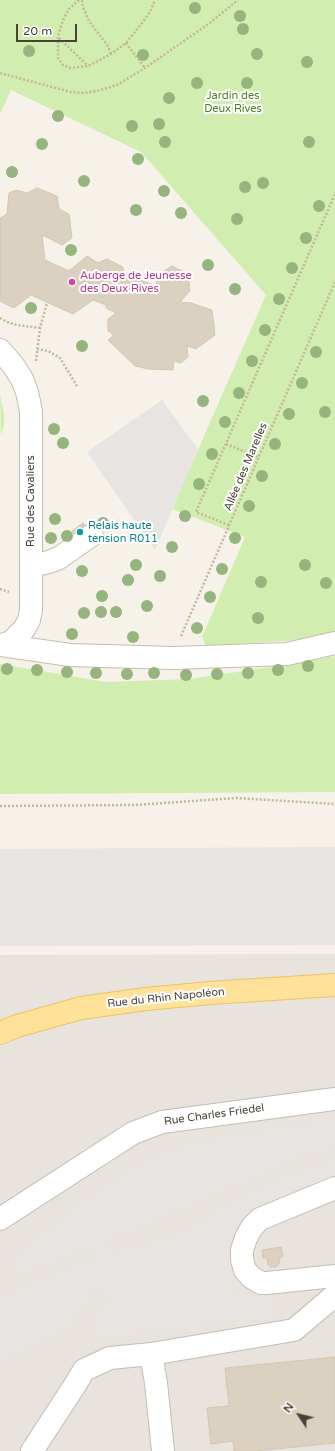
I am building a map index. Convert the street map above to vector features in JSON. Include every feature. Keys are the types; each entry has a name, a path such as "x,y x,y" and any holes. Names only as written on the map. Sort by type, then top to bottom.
{"main road":[{"name":"Rue du Rhin Napoléon","path":"0,1033 17,1026 81,1008 196,994 335,985"}],"street":[{"name":"Rue des Cavaliers","path":"0,350 13,365 22,379 27,392 31,411 31,566 29,620 17,637 11,642 1,645"},
{"path":"31,566 59,558 92,535"},
{"path":"1,645 70,655 173,658 287,654 335,643"},
{"name":"Rue Charles Friedel","path":"0,1219 133,1133 162,1122 335,1099"},
{"path":"335,1188 260,1219 252,1227 242,1250 242,1260 245,1270 251,1277 261,1282 268,1283 335,1276"},
{"path":"32,1451 84,1370 110,1358 151,1354 294,1330 335,1295"},
{"path":"151,1354 156,1382 163,1451"}],"path":[{"path":"111,54 108,46 89,21 81,0 69,10 64,18 58,37 58,58 63,65 70,68 88,66 111,54 126,43 142,24 150,12 155,0"},
{"path":"0,73 71,92 83,93 97,91 117,85 145,68 238,0"},
{"path":"58,37 88,66"},
{"path":"126,43 145,68"},
{"path":"229,525 196,512 335,194"},
{"name":"Allée des Marelles","path":"173,658 258,457 335,282"},
{"path":"36,366 40,328 47,303"},
{"path":"0,318 17,325 40,328"},
{"path":"37,350 48,351 60,358 77,386"},
{"path":"226,444 258,457"},
{"path":"0,806 135,805 236,798 335,804"}],"shaded area":[{"path":"162,400 198,449 155,550 87,452"},
{"path":"335,847 335,945 0,946 0,849"},
{"path":"335,954 335,1451 0,1451 0,955"},
{"path":"316,1123 335,1124 335,1145 300,1156 147,1223 106,1239 112,1253 173,1238 246,1195 282,1179 335,1162 335,1177 254,1210 229,1227 234,1294 243,1298 271,1296 274,1316 130,1333 97,1335 92,1323 110,1298 94,1289 68,1326 0,1361 0,1297 96,1260 90,1247 20,1272 15,1260 81,1203 162,1152 237,1136"}],"green space":[{"name":"Jardin des Deux Rives","path":"0,0 335,0 335,633 298,640 206,646 202,637 245,537 172,509 266,295 141,152 11,90 0,114"},
{"path":"0,394 4,414 4,425 1,436"},
{"path":"335,656 335,792 0,794 0,664 106,682 190,679"}],"building":[{"name":"Auberge de Jeunesse des Deux Rives","path":"37,188 57,196 59,209 69,214 72,238 62,245 42,235 45,260 69,271 87,256 98,263 107,259 123,267 123,272 157,287 156,276 172,266 188,274 190,291 180,302 191,303 212,310 215,335 196,349 187,346 188,357 181,363 174,361 173,370 148,369 135,366 108,340 114,335 108,331 108,319 116,313 106,308 106,305 93,300 73,314 31,295 14,308 0,301 0,218 7,214 9,193 16,190 27,193"},
{"name":"Relais haute tension R011","path":"83,523 89,532 78,540 72,531"},
{"path":"281,1247 283,1257 280,1257 279,1264 276,1267 271,1267 268,1265 267,1258 263,1258 262,1250"},
{"path":"335,1357 335,1443 256,1451 234,1451 233,1441 211,1444 207,1408 229,1406 225,1368"}],"place":[{"name":"Auberge de Jeunesse des Deux Rives","path":"72,282"},
{"name":"Relais haute tension R011","path":"80,532"}]}
